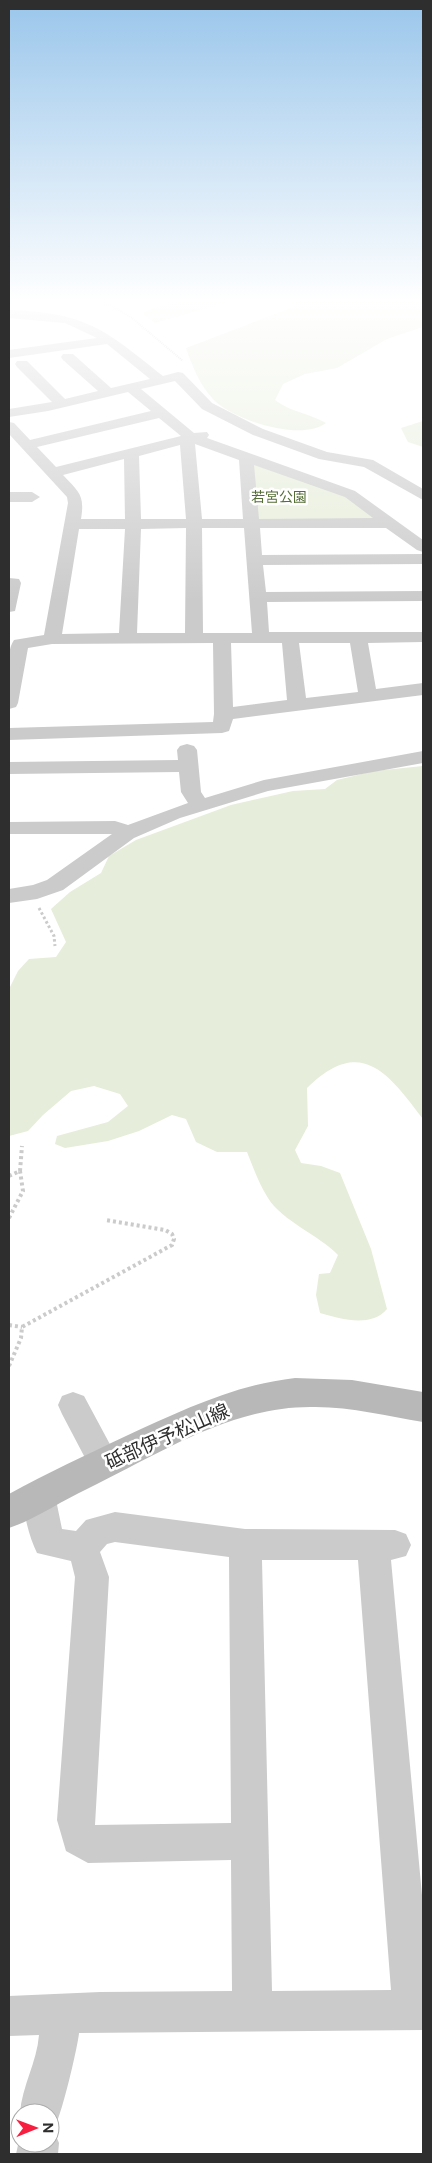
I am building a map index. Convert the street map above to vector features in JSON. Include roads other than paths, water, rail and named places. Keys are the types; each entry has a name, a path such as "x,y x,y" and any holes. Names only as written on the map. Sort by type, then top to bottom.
{"main road":[{"name":"砥部伊予松山線","path":"9,1512 104,1463 206,1415 232,1406 307,1392 341,1394 423,1407"}],"street":[{"path":"57,399 62,404"},
{"path":"11,407 24,412 81,399"},
{"path":"145,399 190,439 350,494 423,547"},
{"path":"201,399 208,406 258,432 324,456 368,463 423,495"},
{"path":"26,445 162,413"},
{"path":"52,473 190,439 240,422"},
{"path":"9,426 74,496 76,503 52,639"},
{"path":"190,439 194,524 194,639"},
{"path":"128,639 134,524 131,454"},
{"path":"246,457 256,560 261,639"},
{"path":"9,497 32,498"},
{"path":"73,524 391,523"},
{"path":"256,560 423,559"},
{"path":"9,583 12,583 9,607"},
{"path":"258,597 423,596"},
{"path":"9,703 18,650 15,642 52,639 423,637"},
{"path":"290,638 297,705"},
{"path":"358,638 368,696"},
{"path":"9,734 190,730 222,727 224,714 222,639"},
{"path":"224,714 423,689"},
{"path":"190,730 187,735 187,766 191,792 200,806"},
{"path":"298,779 314,765 352,754 423,741"},
{"path":"9,896 37,892 54,885 127,833 200,806 298,779 423,757"},
{"path":"9,768 187,766"},
{"path":"10,826 115,827 127,833"},
{"path":"73,1405 104,1463"},
{"path":"39,1495 48,1542 83,1548"},
{"path":"9,2016 418,2010 384,1545 245,1544 115,1527 97,1531 83,1548"},
{"path":"245,1544 252,2011"},
{"path":"83,1548 92,1577 75,1820 79,1838 88,1844 250,1841"},
{"path":"41,2103 58,2047 60,2014"}],"park label":[{"name":"若宮公園","path":"279,497"}]}
